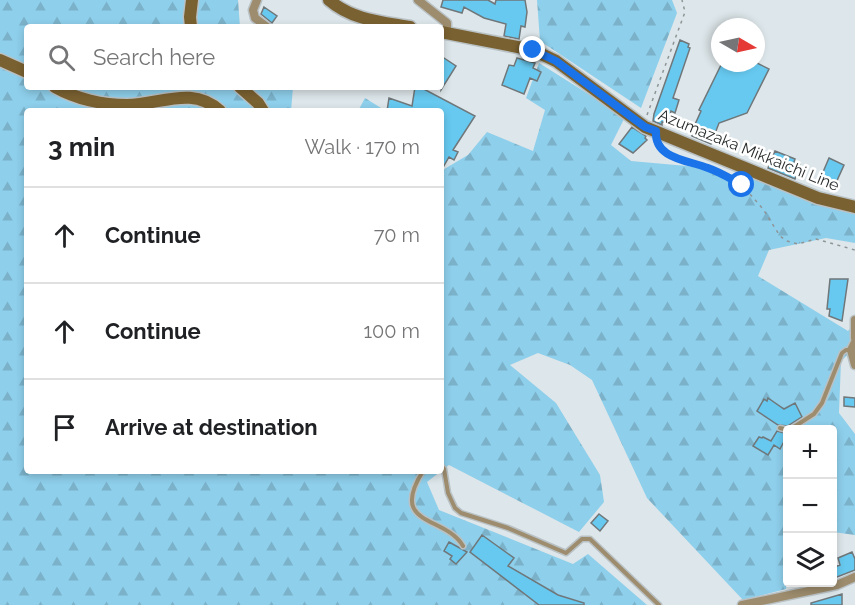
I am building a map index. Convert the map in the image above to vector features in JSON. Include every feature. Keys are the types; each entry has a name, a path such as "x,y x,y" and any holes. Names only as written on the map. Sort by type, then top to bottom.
{"main road":[{"path":"191,24 192,0"},
{"path":"329,0 341,10 368,20 392,24"},
{"name":"Azumazaka Mikkaichi Line","path":"444,33 533,50 556,61 651,129 818,198 855,207"},
{"path":"0,60 24,71"},
{"path":"61,90 76,97 118,105 194,97 208,101 216,108"},
{"path":"243,90 261,108"}],"street":[{"path":"257,0 253,10 255,18 263,24"},
{"path":"418,0 447,23 444,33"},
{"path":"855,320 855,365"},
{"path":"741,605 837,585 855,577"}],"lane":[{"path":"796,425 814,414 822,403 842,353 854,343"},
{"path":"444,469 448,493 455,508 461,513 508,528 566,553 582,539 590,539 659,605"},
{"path":"421,474 415,486 411,503 414,511 433,525 457,537 463,546"}],"path":[{"path":"682,0 685,12 648,114 655,140 661,149 670,156 709,168 742,185 763,209 780,236 787,241 798,244 816,239 855,250"}],"green space":[{"path":"0,0 238,0 240,24 24,24 24,90 293,90 291,108 24,108 24,474 437,474 427,482 439,510 573,564 588,554 647,605 0,605"},
{"path":"537,0 672,0 677,13 641,108 540,41"},
{"path":"539,63 625,117 611,145 631,161 687,166 756,179 817,204 855,211 855,243 826,238 769,250 758,276 848,331 855,323 855,348 841,361 839,413 855,434 855,535 837,533 837,425 783,425 783,587 786,587 786,589 743,600 647,498 592,380 570,365 538,353 510,365 556,403 600,475 604,502 579,532 449,465 444,469 444,169 468,155 487,132 533,151 545,110 526,98"},
{"path":"365,98 381,108 360,108"}],"building":[{"path":"443,0 488,0 495,4 496,0 525,0 527,12 525,27 521,26 519,39 504,36 506,24 484,18 464,7 462,13 441,7"},
{"path":"264,7 277,16 272,23 261,14"},
{"path":"680,40 689,44 690,48 673,98 679,100 675,113 671,111 668,123 662,122 662,125 653,121 654,114"},
{"path":"444,58 456,66 444,85"},
{"path":"517,58 535,63 533,68 541,72 537,81 530,78 524,94 502,85 509,65 514,66"},
{"path":"765,67 769,69 747,113 719,123 711,144 692,136 701,111 699,110 718,72 765,72"},
{"path":"415,90 426,90 475,116 453,150 458,152 454,160 449,157 444,166 444,108 387,108 389,98 412,106"},
{"path":"632,127 646,136 647,140 633,153 619,144"},
{"path":"775,151 795,159 794,162 800,164 795,179 768,168"},
{"path":"829,158 844,165 835,185 820,179"},
{"path":"830,279 848,279 842,321 829,316 830,309 827,309"},
{"path":"844,397 855,398 855,407 844,406"},
{"path":"768,398 784,409 795,403 802,417 790,425 778,425 757,411 764,399 767,401"},
{"path":"777,431 783,433 783,443 780,449 774,445 768,455 753,446 759,437 771,441"},
{"path":"599,514 608,521 600,531 591,523"},
{"path":"482,535 514,558 508,566 558,595 584,603 584,605 539,605 470,552"},
{"path":"449,542 467,552 456,564 450,559 452,556 444,551"},
{"path":"852,552 855,559 855,570 837,577 837,566 840,565 838,558"},
{"path":"842,594 842,605 811,605 811,603"}],"route":[{"path":"533,50 556,61 645,127 656,131 655,140 670,156 709,168 742,185"}]}
